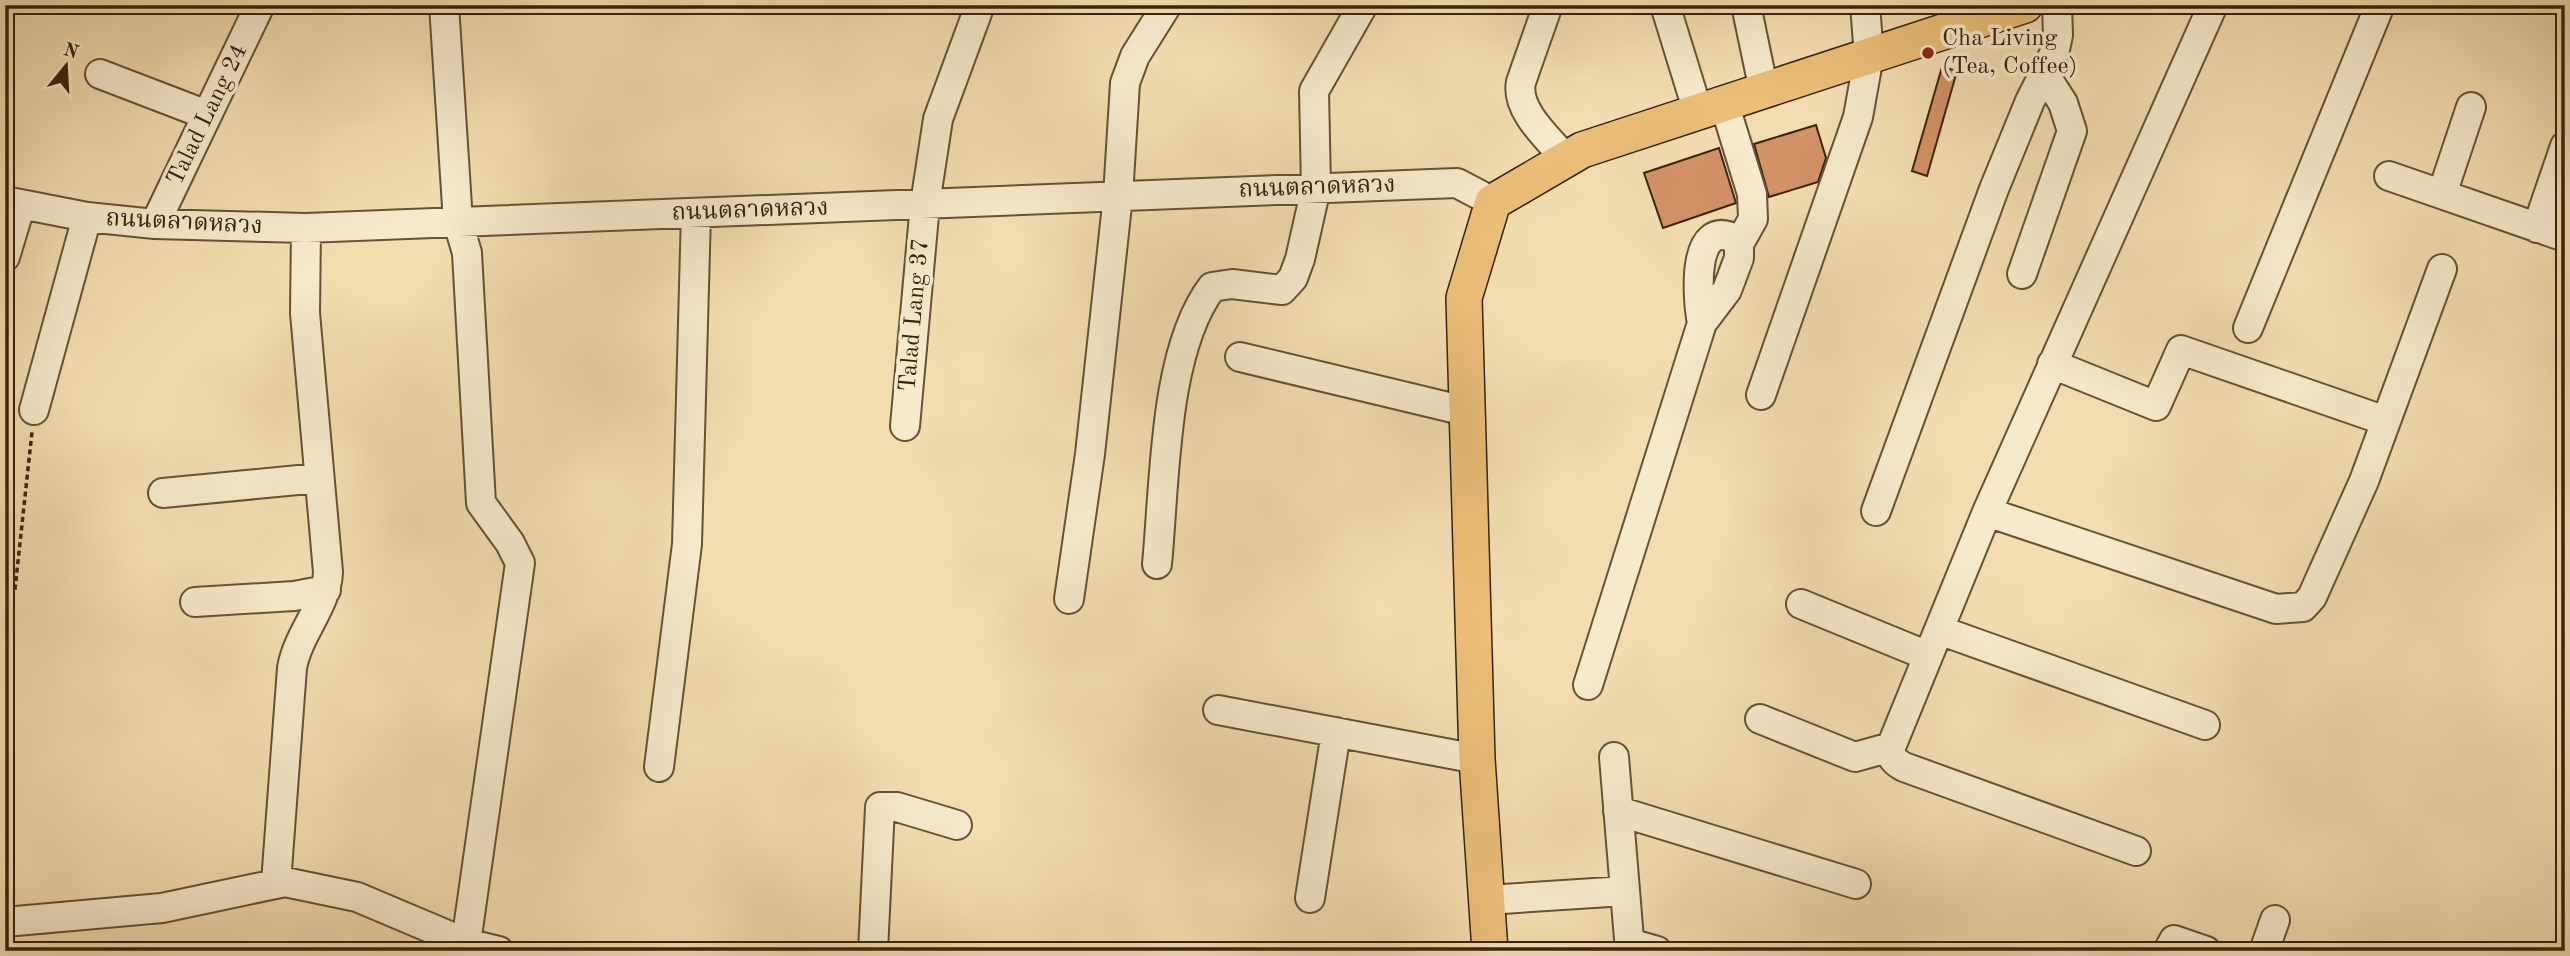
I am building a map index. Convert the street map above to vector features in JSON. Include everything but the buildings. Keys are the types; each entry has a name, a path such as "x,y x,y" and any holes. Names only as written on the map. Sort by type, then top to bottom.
{"main road":[{"path":"1490,951 1477,759 1465,411 1464,298 1493,202 1582,150 2025,5"}],"street":[{"name":"Talad Lang 24","path":"155,224 260,5"},
{"path":"444,5 458,222 467,253 481,503 510,543 520,563 466,943"},
{"name":"Talad Lang 37","path":"905,426 925,204 938,119 980,5"},
{"path":"1069,599 1090,454 1118,196 1125,83 1135,56 1167,5"},
{"path":"1157,564 1172,402 1187,332 1196,311 1212,287 1221,283 1282,290 1289,285 1300,259 1316,188 1314,91 1363,5"},
{"path":"1548,5 1521,82 1520,94 1527,110 1566,159"},
{"path":"1588,685 1702,323 1699,293 1705,243 1711,237 1724,234 1737,240 1739,244 1754,219 1754,203 1665,5"},
{"path":"1746,5 1764,91"},
{"path":"1761,395 1854,131 1869,56 1865,5"},
{"path":"1876,510 1930,370 1994,189 2030,101 2045,75 2059,35 2057,5"},
{"path":"2136,851 1905,767 1895,762 1890,754 1987,512 2213,5"},
{"path":"2248,328 2380,5"},
{"path":"100,74 207,116"},
{"path":"2022,274 2072,131 2063,103 2045,75"},
{"path":"2442,194 2471,107"},
{"path":"2537,228 2565,146"},
{"path":"2389,176 2565,237"},
{"name":"ถนนตลาดหลวง","path":"13,203 87,217 155,224 306,228 1457,183 1493,202"},
{"path":"5,257 13,203"},
{"path":"659,766 687,544 696,213"},
{"path":"34,410 87,217"},
{"path":"276,883 292,668 299,640 326,590 328,563 305,313 306,228"},
{"path":"1987,512 2276,608 2296,610 2312,597 2364,481 2442,269"},
{"path":"2053,364 2156,406 2181,350 2386,421"},
{"path":"1240,357 1465,411"},
{"path":"163,493 320,478"},
{"path":"195,602 294,596 326,590"},
{"path":"1801,604 2205,725"},
{"path":"1218,710 1477,759"},
{"path":"1760,719 1854,757 1891,747"},
{"path":"1310,898 1336,732"},
{"path":"1614,757 1630,947 1657,951"},
{"path":"873,951 880,807 897,807 957,825"},
{"path":"1618,811 1856,884"},
{"path":"5,922 162,908 276,883 296,884 357,897 466,943 499,951"},
{"path":"1487,900 1625,891"},
{"path":"2264,951 2275,920"},
{"path":"2168,951 2174,940 2206,951"}],"path":[{"path":"5,613 17,576 34,410"}],"place":[{"name":"Cha Living (Tea, Coffee)","path":"1928,53"}]}
